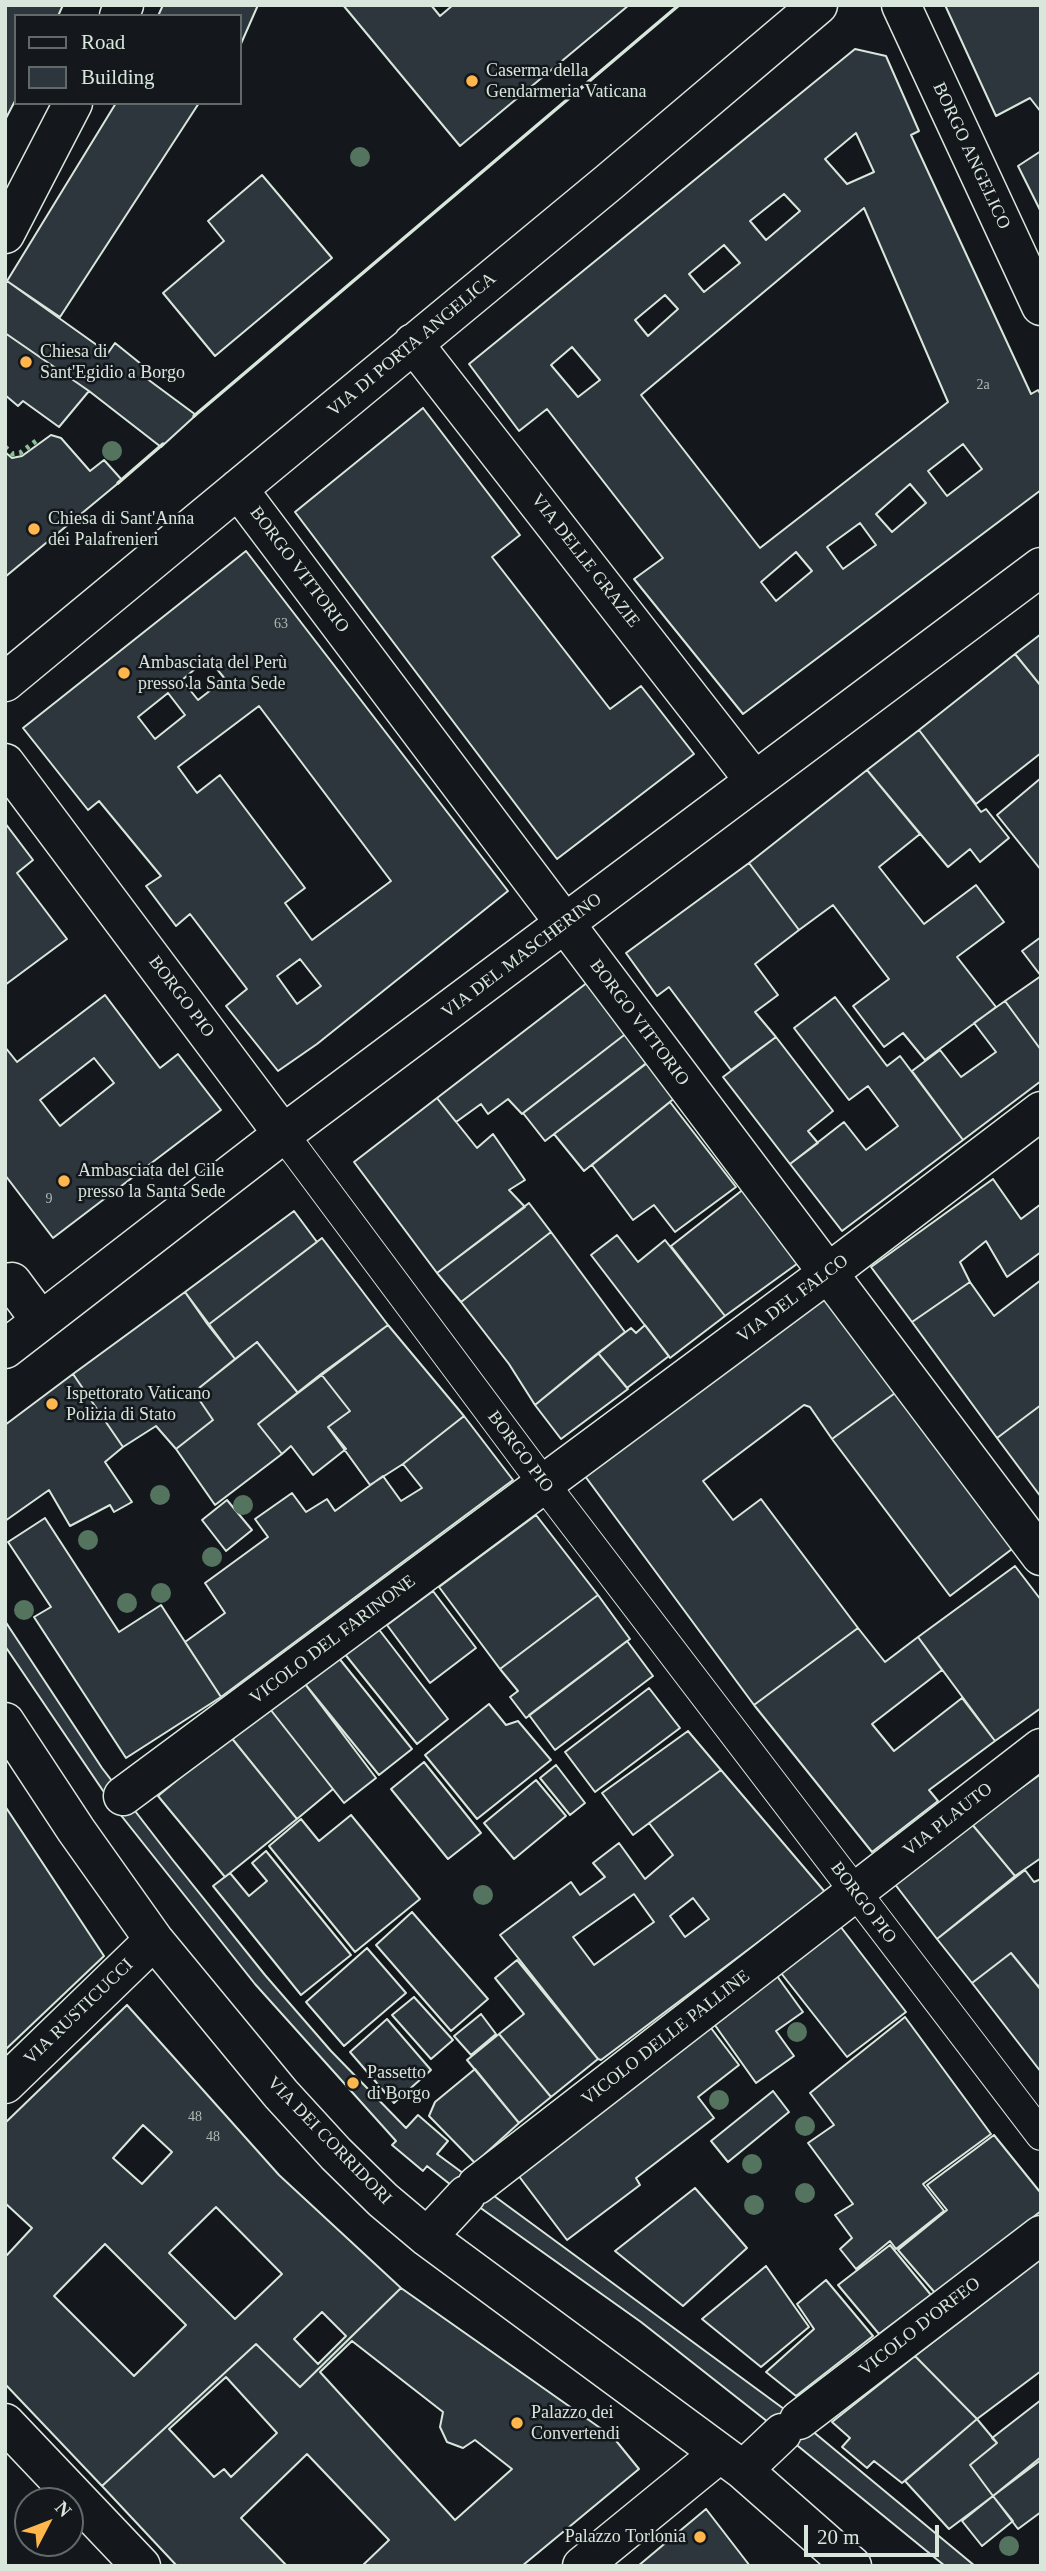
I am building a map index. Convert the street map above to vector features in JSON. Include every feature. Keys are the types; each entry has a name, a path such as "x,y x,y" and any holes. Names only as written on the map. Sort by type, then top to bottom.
{"street":[{"name":"VIA DI PORTA ANGELICA","path":"5,682 818,5"},
{"name":"BORGO ANGELICO","path":"901,5 1041,306"},
{"path":"5,234 72,105"},
{"name":"VIA DELLE GRAZIE","path":"414,343 754,780"},
{"name":"BORGO VITTORIO","path":"238,489 1041,1556"},
{"name":"VIA DEL MASCHERINO","path":"5,1349 283,1135 1041,567"},
{"name":"BORGO PIO","path":"5,763 544,1484 1041,2135"},
{"name":"VIA DEL FALCO","path":"544,1484 1041,1111"},
{"path":"9,1276 41,1321"},
{"name":"VICOLO DEL FARINONE","path":"76,1830 544,1484"},
{"name":"VIA DEI CORRIDORI","path":"5,1722 153,1940 317,2135 383,2200 427,2237 731,2462 852,2566"},
{"name":"VIA PLAUTO","path":"855,1892 1041,1748"},
{"name":"VICOLO DELLE PALLINE","path":"427,2237 471,2190 855,1892"},
{"name":"VIA RUSTICUCCI","path":"5,2084 153,1940"},
{"name":"VICOLO D'ORFEO","path":"582,2566 731,2462 791,2427 1041,2235"},
{"path":"5,2423 141,2566"}],"path":[{"path":"146,1167 153,1178"}],"building":[{"path":"5,5 63,5 59,14 14,14 14,103 5,120"},
{"path":"163,5 258,5 242,41 242,14 159,14"},
{"name":"Caserma della Gendarmeria Vaticana","path":"343,5 431,5 440,16 453,5 629,5 460,146"},
{"path":"945,5 1041,5 1041,112 1030,98 996,116"},
{"path":"855,49 886,56 919,131 911,135 1031,394 1038,390 1041,395 1041,490 743,714 634,579 663,558 547,409 519,431 469,364","holes":["856,133 874,172 847,184 825,159","784,194 800,211 766,240 750,221","864,208 948,402 760,548 641,395","724,245 740,263 704,292 689,274","665,295 678,309 648,336 635,320","572,347 600,380 578,397 551,365","963,444 982,469 947,496 928,471","910,484 926,503 892,532 876,514","860,523 876,545 843,569 827,547","796,552 812,571 776,601 761,582"]},
{"path":"115,105 198,105 60,317 7,281"},
{"path":"1041,151 1041,212 1018,166"},
{"path":"262,175 332,258 215,356 163,293 224,241 208,221"},
{"path":"7,281 108,353 115,343 146,368 142,375 196,415 161,447 89,391 5,333"},
{"name":"Chiesa di Sant'Egidio a Borgo","path":"5,333 89,391 59,427 23,401 18,406 5,395"},
{"path":"423,408 520,535 492,557 610,709 641,686 694,754 557,859 295,512"},
{"name":"Chiesa di Sant'Anna dei Palafrenieri","path":"51,435 61,438 90,471 104,460 122,480 5,577 5,452 12,458 22,456"},
{"path":"246,551 508,891 317,1044 278,1071 226,1006 247,989 190,914 176,926 146,886 161,876 99,801 88,810 23,728","holes":["208,658 225,679 198,700 182,680","168,693 185,715 155,739 138,717","259,706 391,881 312,940 285,903 305,888 220,775 197,793 178,767","300,959 321,986 297,1004 277,976"]},
{"path":"1041,634 1041,686 1015,654"},
{"path":"1015,654 1041,686 1041,753 976,804 919,730"},
{"path":"919,730 981,812 986,809 1009,838 980,862 970,849 948,867 867,770"},
{"path":"867,770 920,834 879,867 924,924 976,885 1004,922 957,957 996,1007 925,1060 903,1033 884,1047 853,1006 889,979 833,905 799,930 749,863"},
{"path":"1041,778 1041,870 997,815"},
{"path":"5,823 33,860 17,873 67,939 5,985"},
{"path":"749,863 799,930 755,964 778,995 755,1012 776,1037 731,1070 669,987 657,996 626,953"},
{"path":"1041,937 1041,976 1022,951"},
{"path":"1041,976 1041,1050 1005,1001"},
{"path":"588,982 632,1029 522,1114 508,1099 488,1114 481,1104 456,1122 437,1098"},
{"path":"105,995 160,1068 178,1054 221,1110 53,1238 5,1175 5,1047 17,1062","holes":["94,1058 114,1083 60,1126 40,1100"]},
{"path":"835,997 887,1066 900,1056 963,1140 842,1231 790,1164 844,1122 866,1150 898,1126 868,1086 849,1100 794,1028"},
{"path":"1005,1001 1041,1050 1041,1081 963,1140 912,1071 940,1050 961,1077 996,1052 974,1023"},
{"path":"632,1029 655,1057 545,1141 523,1113"},
{"path":"776,1037 833,1111 808,1131 818,1143 790,1164 723,1077"},
{"path":"649,1061 676,1097 584,1171 554,1134"},
{"path":"437,1098 477,1148 493,1134 525,1180 509,1190 525,1207 437,1273 354,1162"},
{"path":"670,1102 736,1187 675,1232 654,1205 633,1220 592,1165"},
{"path":"993,1179 1021,1219 1041,1204 1041,1252 1007,1277 986,1241 960,1262 970,1282 912,1322 871,1267"},
{"path":"745,1188 801,1261 725,1316 671,1246"},
{"path":"529,1203 551,1232 461,1302 437,1273"},
{"path":"294,1211 317,1242 208,1325 185,1292"},
{"path":"551,1232 625,1332 535,1405 509,1364 461,1302"},
{"path":"617,1235 638,1262 665,1240 725,1316 670,1358 591,1255"},
{"path":"322,1238 388,1325 298,1393 257,1342 235,1359 208,1325"},
{"path":"1041,1280 1041,1405 997,1438 912,1322 970,1282 994,1316"},
{"path":"827,1289 902,1388 832,1439 810,1407 804,1405 703,1481 733,1520 761,1499 858,1628 754,1705 582,1472"},
{"path":"185,1292 235,1359 194,1392 213,1420 176,1449 156,1426 123,1447 73,1374"},
{"path":"388,1325 464,1416 403,1464 370,1485 328,1427 350,1411 321,1374"},
{"path":"645,1325 669,1356 627,1388 598,1353 631,1328 636,1333"},
{"path":"257,1342 298,1393 258,1424 282,1454 215,1505 176,1449 213,1420 194,1392"},
{"path":"598,1353 628,1389 561,1439 535,1405"},
{"path":"73,1374 123,1447 105,1462 132,1502 114,1512 110,1505 70,1526 49,1490 5,1521 5,1425"},
{"path":"321,1374 350,1411 328,1427 346,1449 313,1475 291,1446 282,1454 258,1424"},
{"path":"902,1388 1020,1543 950,1596 832,1439"},
{"path":"1041,1405 1041,1497 997,1438"},
{"path":"464,1416 513,1480 221,1697 185,1642 225,1613 205,1583 268,1537 255,1519 292,1493 306,1512 327,1499 335,1511 383,1476 401,1501 422,1488 403,1464"},
{"path":"227,1500 252,1530 226,1551 202,1520"},
{"path":"536,1515 598,1595 500,1669 439,1587"},
{"path":"45,1518 119,1632 161,1605 221,1697 126,1758 34,1617 51,1607 8,1542"},
{"path":"1015,1566 1041,1600 1041,1708 995,1741 918,1637"},
{"path":"433,1591 476,1648 430,1683 387,1625"},
{"path":"598,1595 630,1639 526,1718 510,1697 518,1691 500,1669"},
{"name":"Passetto di Borgo","path":"5,1621 102,1768 172,1859 265,1975 331,2051 406,2128 418,2115 448,2141 437,2154 799,2420 975,2566 945,2566 641,2322 475,2204 427,2166 423,2171 392,2145 396,2141 255,1984 112,1804 5,1646"},
{"path":"377,1627 448,1719 417,1744 344,1653"},
{"path":"858,1628 885,1662 918,1637 942,1670 872,1724 894,1751 962,1698 995,1741 929,1790 938,1801 872,1852 754,1705"},
{"path":"627,1641 653,1676 555,1750 529,1715"},
{"path":"338,1657 412,1749 379,1775 305,1684"},
{"path":"305,1684 376,1778 344,1803 270,1709"},
{"path":"649,1688 680,1728 595,1792 565,1752"},
{"path":"489,1704 506,1725 518,1721 551,1760 477,1819 425,1755"},
{"path":"270,1709 333,1789 297,1819 230,1736"},
{"path":"688,1731 721,1770 633,1835 602,1793"},
{"path":"230,1736 297,1819 225,1877 158,1796"},
{"path":"424,1762 481,1833 448,1859 391,1789"},
{"path":"556,1765 585,1803 570,1815 540,1778"},
{"path":"721,1770 825,1892 601,2060 500,1935 571,1882 580,1895 605,1877 593,1863 619,1843 645,1879 673,1855 649,1823","holes":["634,1894 654,1922 594,1965 573,1937","693,1898 709,1919 685,1937 670,1916"]},
{"path":"1041,1774 1041,1858 1015,1876 971,1823"},
{"path":"536,1780 566,1816 514,1859 484,1823"},
{"path":"5,1806 104,1956 5,2050"},
{"path":"351,1815 420,1899 355,1952 269,1846 301,1819 319,1841"},
{"path":"971,1823 1015,1876 937,1939 894,1883"},
{"path":"266,1851 351,1955 301,1995 213,1886 230,1873 249,1896 267,1881 252,1863"},
{"path":"1025,1870 1034,1882 1041,1879 1041,1984 1038,1986 1011,1953 972,1983 937,1939"},
{"path":"412,1912 488,1999 451,2031 376,1945"},
{"path":"840,1926 906,2012 847,2057 781,1973"},
{"path":"367,1948 406,1993 344,2046 306,2002"},
{"path":"1011,1953 1041,1990 1041,2072 972,1983"},
{"path":"517,1960 598,2059 551,2097 499,2034 524,2014 495,1978"},
{"path":"777,1976 803,2012 776,2031 794,2056 756,2083 712,2021"},
{"path":"414,1997 453,2040 431,2059 392,2015"},
{"path":"127,2005 279,2175 401,2288 300,2387 256,2344 102,2486 5,2384 5,2253 7,2255 32,2228 5,2203 5,2123","holes":["143,2125 172,2152 142,2184 113,2158","216,2207 282,2274 235,2319 169,2253","105,2244 186,2325 134,2376 54,2296","322,2312 346,2336 318,2364 294,2339"]},
{"path":"481,2014 496,2034 471,2055 454,2036"},
{"path":"905,2017 991,2134 923,2184 944,2211 896,2249 890,2241 856,2269 840,2249 852,2238 835,2215 853,2204 808,2143 834,2125 810,2093"},
{"path":"387,2019 431,2070 394,2103 350,2052"},
{"path":"708,2024 739,2065 698,2097 714,2118 636,2178 640,2185 567,2240 515,2171"},
{"path":"499,2034 551,2097 519,2123 467,2060"},
{"path":"475,2069 519,2123 475,2163 429,2116 435,2102"},
{"path":"773,2091 789,2112 728,2162 711,2141"},
{"path":"994,2135 1040,2192 1041,2211 936,2294 898,2250 947,2210 927,2185"},
{"path":"695,2188 747,2248 683,2306 615,2251"},
{"path":"890,2245 931,2295 879,2334 838,2285"},
{"path":"1041,2259 1041,2371 977,2419 915,2356"},
{"path":"766,2266 809,2327 761,2367 702,2319"},
{"path":"826,2280 873,2336 796,2396 766,2372 814,2329 797,2304"},
{"name":"Palazzo dei Convertendi","path":"401,2288 613,2437 639,2469 522,2566 362,2566 389,2540 307,2454 241,2518 287,2566 177,2566 102,2486 256,2344 300,2387","holes":["352,2341 443,2412 440,2427 447,2442 463,2448 475,2440 512,2469 455,2520 320,2372","226,2377 277,2433 231,2477 224,2469 214,2477 169,2429"]},
{"path":"915,2356 977,2419 902,2483 874,2461 867,2468 842,2447 850,2438 832,2422"},
{"path":"1041,2400 1041,2457 993,2496 970,2465 997,2443 992,2438"},
{"path":"977,2419 997,2443 970,2465 993,2496 949,2529 905,2481"},
{"path":"1041,2460 1041,2512 1018,2529 993,2496"},
{"path":"993,2496 1013,2521 982,2546 962,2521"},
{"name":"Palazzo Torlonia","path":"706,2509 750,2566 638,2566"}],"hedge":[{"path":"5,447 13,454 20,453 36,441"}],"wall":[{"path":"194,416 679,5"},
{"path":"118,483 163,444"}],"place":[{"name":"Caserma della Gendarmeria Vaticana","path":"472,81"},
{"name":"Chiesa di Sant'Egidio a Borgo","path":"26,362"},
{"name":"Chiesa di Sant'Anna dei Palafrenieri","path":"34,529"},
{"name":"Ambasciata del Perù presso la Santa Sede","path":"124,673"},
{"name":"Ambasciata del Cile presso la Santa Sede","path":"64,1181"},
{"name":"Ispettorato Vaticano Polizia di Stato","path":"52,1404"},
{"name":"Passetto di Borgo","path":"353,2083"},
{"name":"Palazzo dei Convertendi","path":"517,2423"},
{"name":"Palazzo Torlonia","path":"700,2537"}]}
